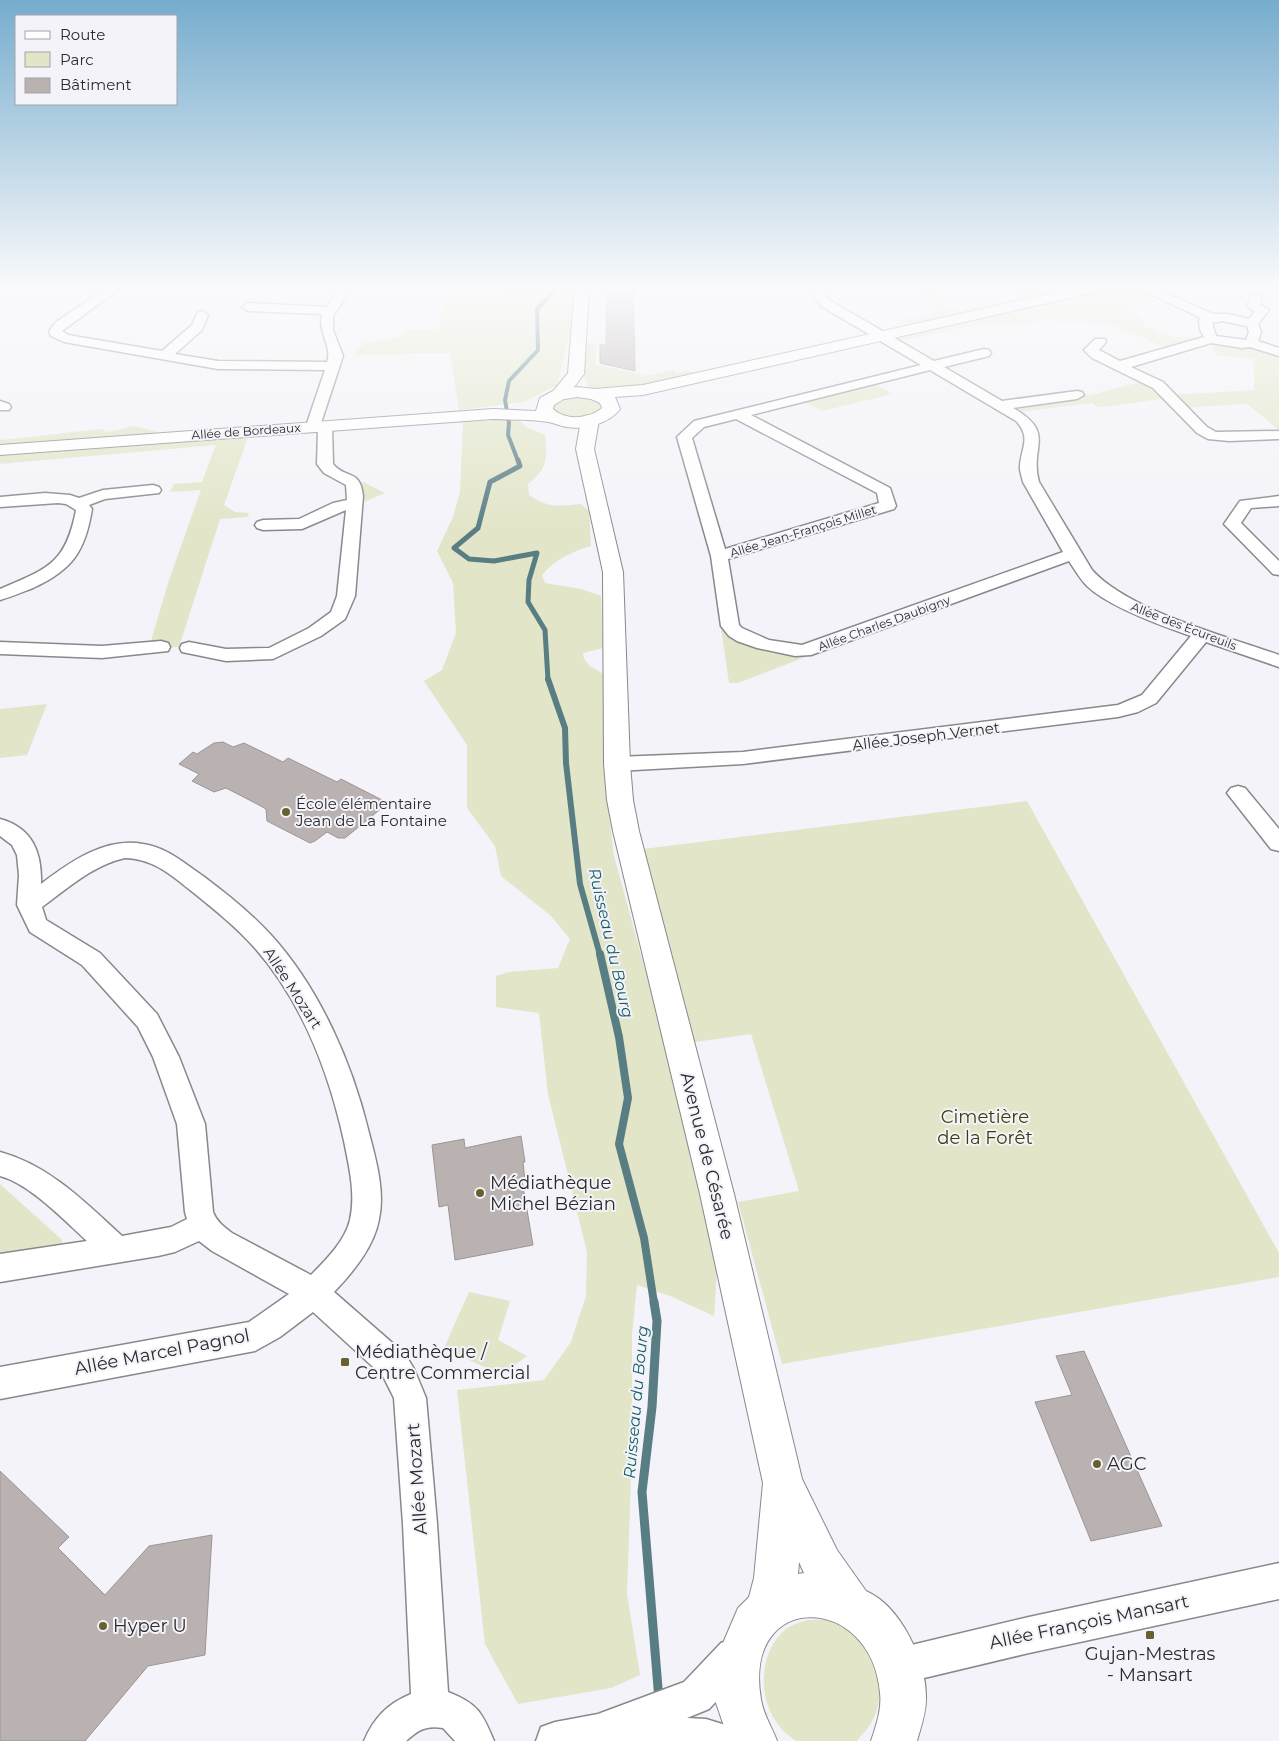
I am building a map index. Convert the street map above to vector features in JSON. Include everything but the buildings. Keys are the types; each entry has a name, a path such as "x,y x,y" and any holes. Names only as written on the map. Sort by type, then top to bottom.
{"street":[{"path":"189,648 226,656 272,653 316,632 339,615 346,596 354,484 329,470 325,464 319,426 332,368"},
{"path":"554,408 576,374 576,368"},
{"path":"554,408 590,394 643,390 738,368"},
{"name":"Allée Charles Daubigny","path":"924,368 699,424 684,437 720,556 730,626 734,632 750,640 782,649 804,651 1073,554"},
{"name":"Allée des Écureuils","path":"937,368 1022,418 1030,429 1033,438 1028,476 1040,500 1073,554 1095,584 1114,596 1165,621 1279,661"},
{"path":"1124,368 1158,385 1202,430 1212,436 1229,438 1279,435"},
{"path":"576,374 590,394 608,400 610,409"},
{"path":"554,408 590,420 600,418 610,409 643,390"},
{"path":"1001,405 1078,395"},
{"path":"554,408 572,429 585,449"},
{"name":"Allée de Bordeaux","path":"0,450 554,408"},
{"name":"Allée Jean-François Millet","path":"720,556 888,506 884,491 739,415"},
{"path":"585,449 590,420"},
{"name":"Avenue de Césarée","path":"585,449 613,572 617,764 620,800 626,831 717,1194 783,1483 822,1565 849,1603"},
{"path":"0,502 58,498 80,503 103,495 153,490"},
{"path":"1279,501 1246,504 1232,524 1279,570"},
{"path":"0,595 56,568 68,557 72,551 83,512 83,506 80,503"},
{"path":"263,525 302,524 340,506 354,504"},
{"name":"Allée Joseph Vernet","path":"617,764 743,758 1098,715 1124,710 1140,705 1150,699 1202,635"},
{"path":"0,648 102,652 161,647"},
{"path":"1238,793 1279,844"},
{"path":"0,826 24,846 29,861 31,912 38,926 91,959 148,1021 166,1056 191,1124 197,1197 199,1212 204,1225 175,1239 158,1244 0,1268"},
{"name":"Allée Mozart","path":"31,912 101,855 123,850 142,850 162,858 228,908 256,934 282,966 322,1033 341,1078 359,1149 366,1196 365,1218 351,1249 336,1268 312,1292"},
{"path":"0,1164 17,1168 46,1189 74,1210 118,1250"},
{"name":"Allée Mozart","path":"204,1225 211,1234 222,1242 279,1271 312,1292 394,1365 403,1380 410,1398 422,1553 430,1707"},
{"name":"Allée Marcel Pagnol","path":"0,1383 254,1336 284,1317 312,1292"},
{"name":"Avenue de Césarée","path":"768,1609 776,1578 783,1483"},
{"name":"Allée François Mansart","path":"899,1666 1029,1635 1279,1581"},
{"path":"754,1741 746,1730 737,1702 736,1671 742,1642 757,1618 768,1609 777,1602 802,1594 826,1595 849,1603 870,1619 887,1640 899,1666 903,1692 902,1718 894,1741"},
{"path":"555,1741 610,1731 696,1696 741,1649"},
{"path":"383,1741 396,1722 412,1711 430,1707 444,1708 457,1714 468,1725 475,1741"},
{"path":"610,1731 712,1739"}],"green space":[{"path":"452,368 561,368 557,385 524,402 459,410"},
{"path":"583,368 613,368 646,376 673,370 677,373 688,370 696,375 618,391 590,389 583,374"},
{"path":"1254,368 1279,368 1279,430 1247,404 1180,408 1171,398 1097,407 1093,403 1018,412 1009,406 1086,396 1148,380 1168,395 1254,390"},
{"path":"871,382 893,394 822,411 800,400"},
{"path":"584,396 600,401 603,410 579,419 553,413 551,404 564,397"},
{"path":"518,419 526,427 545,435 545,462 535,479 528,484 529,495 543,503 554,506 581,504 589,511 591,546 564,557 542,575 545,583 581,589 601,596 603,648 583,653 588,664 604,674 603,763 614,856 662,1032 717,1268 714,1316 670,1296 637,1285 632,1335 632,1447 627,1594 640,1675 611,1688 518,1704 485,1644 457,1390 544,1380 571,1342 586,1296 587,1252 548,1094 539,1013 496,1007 496,976 509,972 558,968 570,939 551,916 501,876 495,846 467,808 467,745 424,681 442,670 456,633 453,583 437,551 453,517 460,492 463,422"},
{"path":"133,426 155,431 164,438 0,450 0,440 103,429 105,432"},
{"path":"248,437 224,505 235,512 249,513 247,517 220,519 179,647 149,648 168,583 201,490 170,492 174,484 202,482 216,445 0,464 0,454 209,438"},
{"path":"363,482 385,493 354,506 354,484"},
{"path":"721,627 742,641 760,649 805,657 738,683 729,683"},
{"path":"47,704 27,755 0,758 0,709"},
{"name":"Cimetière de la Forêt","path":"1027,801 1279,1253 1279,1277 782,1364 738,1202 799,1191 751,1034 695,1042 643,849"},
{"path":"0,1184 61,1239 64,1246 0,1257"},
{"path":"469,1292 510,1301 498,1340 527,1356 501,1375 444,1348"},
{"path":"807,1620 827,1620 844,1628 856,1637 873,1663 878,1678 877,1709 870,1725 857,1741 797,1741 784,1731 774,1719 767,1704 764,1688 764,1671 768,1655 775,1641 786,1629"}],"waterway":[{"name":"Ruisseau du Bourg","path":"518,461 508,435 509,423 505,400 509,381 521,368"},
{"name":"Ruisseau du Bourg","path":"518,460 520,466 490,482 478,528 454,548 469,559 494,561 537,553 529,580 528,602 545,630 548,680"},
{"name":"Ruisseau du Bourg","path":"548,679 565,728 566,763 580,884 600,955"},
{"name":"Ruisseau du Bourg","path":"600,954 619,1037 628,1098 619,1144 644,1238 654,1303"},
{"name":"Ruisseau du Bourg","path":"654,1302 657,1321 652,1407 642,1492 659,1700"}],"place":[{"name":"École élémentaire Jean de La Fontaine","path":"286,812"},
{"name":"Médiathèque Michel Bézian","path":"480,1193"},
{"name":"Médiathèque / Centre Commercial","path":"345,1362"},
{"name":"AGC","path":"1097,1464"},
{"name":"Hyper U","path":"103,1626"},
{"name":"Gujan-Mestras - Mansart","path":"1150,1635"}]}
